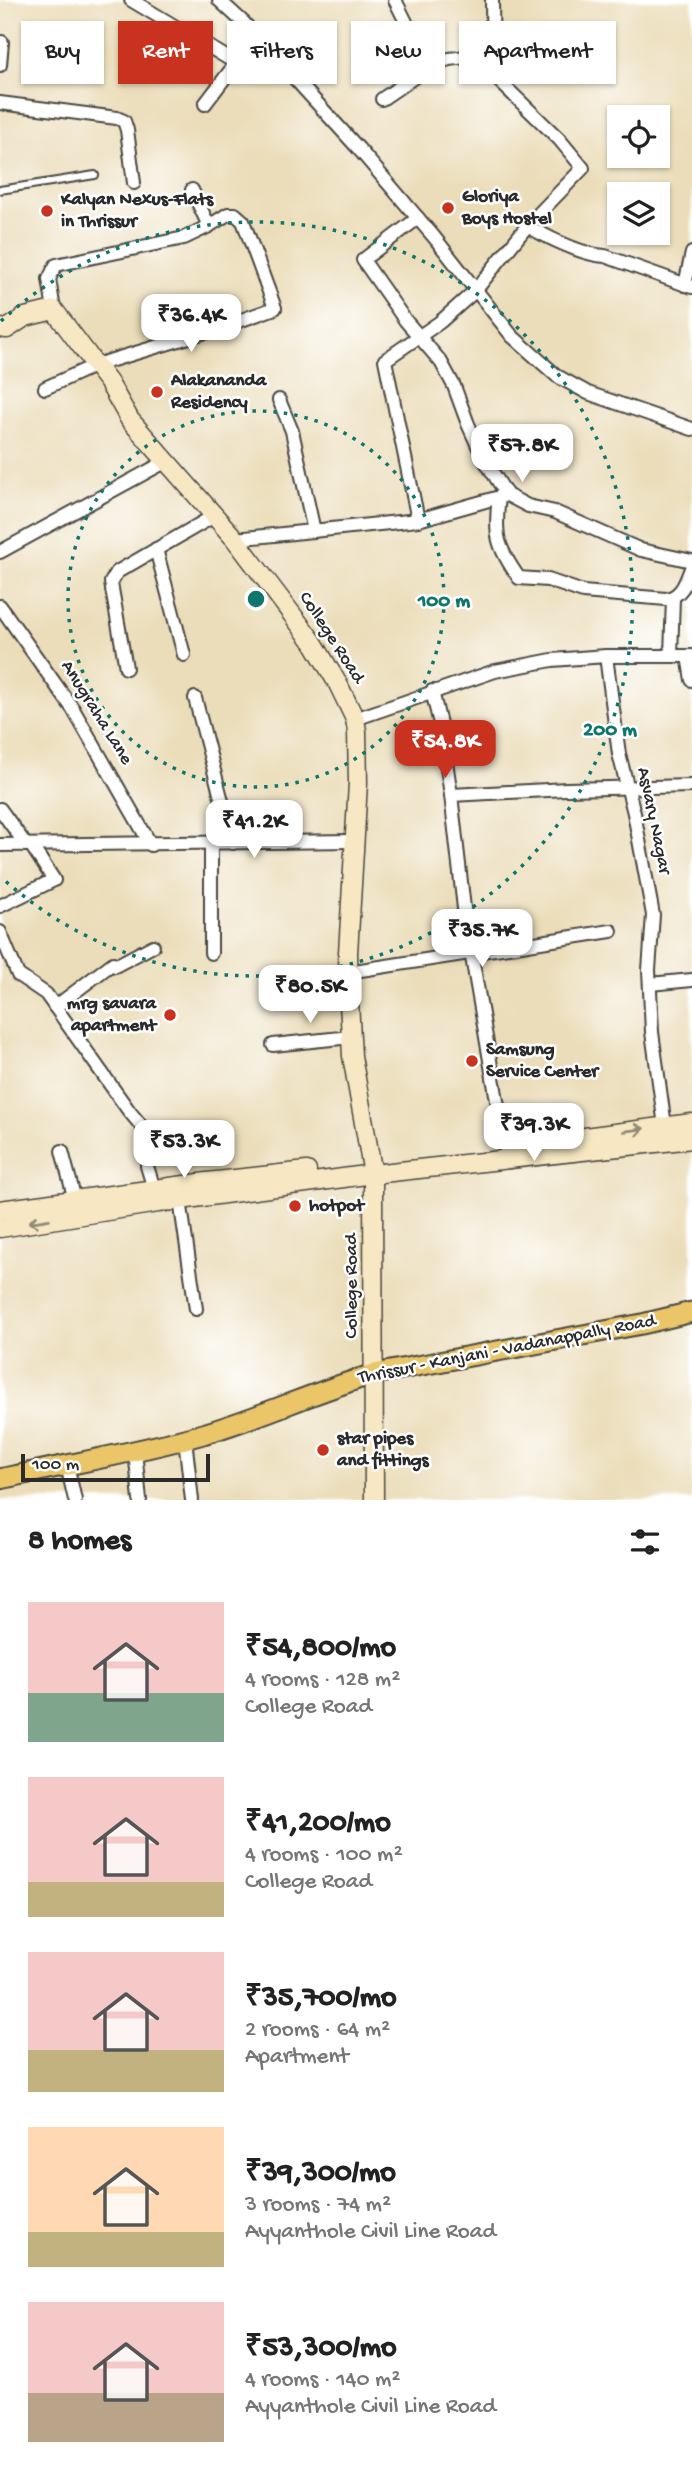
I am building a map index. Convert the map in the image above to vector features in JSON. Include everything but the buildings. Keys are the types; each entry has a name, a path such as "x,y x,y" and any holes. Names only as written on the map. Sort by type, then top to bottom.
{"main road":[{"path":"0,328 7,329 25,317 54,310"},
{"name":"College Road","path":"54,310 96,365 130,420 235,539 313,642 355,719 358,783 348,972 352,1056 372,1169 374,1500"},
{"path":"0,1210 180,1200 372,1169 692,1123"},
{"path":"0,1228 82,1204 154,1189 692,1139"},
{"name":"Thrissur - Kanjani - Vadanappally Road","path":"0,1479 185,1439 374,1374 692,1312"}],"street":[{"path":"131,0 227,58"},
{"path":"219,0 240,21"},
{"path":"395,0 406,21"},
{"path":"492,0 492,21"},
{"path":"0,65 2,41"},
{"path":"205,104 227,75"},
{"path":"299,84 418,218 512,336 557,376 588,393 692,429"},
{"path":"382,99 404,84"},
{"path":"418,520 385,360 440,323 475,291 527,226 583,168 559,139 502,84"},
{"path":"0,103 124,121 134,183"},
{"path":"192,190 209,226"},
{"path":"45,388 96,365 275,308 243,221 235,214 228,214 184,238 56,265 50,279 54,310"},
{"path":"418,218 362,260 418,337 441,362 454,386 468,425 503,496 496,518 501,552 519,578 548,580 583,592 673,598"},
{"path":"527,226 555,242 597,256 605,256 689,286 692,253"},
{"path":"279,400 292,431 314,531"},
{"path":"0,552 165,462"},
{"path":"235,539 418,520 503,496 528,506 555,512 640,550 692,564 683,588 673,598 671,655"},
{"path":"126,668 111,582 117,572 214,516"},
{"path":"156,549 184,655"},
{"name":"Anugraha Lane","path":"0,606 73,709 151,845"},
{"path":"355,719 495,671 552,660 606,656 690,656 692,680"},
{"name":"Asvary Nagar","path":"606,656 619,754 653,915 650,984 652,1032 666,1126"},
{"path":"432,691 441,728 464,917 473,954 498,1106"},
{"path":"195,698 233,843"},
{"path":"450,795 692,786"},
{"path":"0,809 54,880 0,906"},
{"path":"0,845 356,841"},
{"path":"211,844 211,953"},
{"path":"348,972 611,931"},
{"path":"0,932 18,975 46,994 129,1111 145,1129 150,1146 147,1166 154,1189"},
{"path":"55,1007 113,963 116,966 153,946"},
{"path":"650,984 692,980"},
{"path":"273,1045 351,1037"},
{"path":"62,1151 82,1204"},
{"path":"180,1200 196,1309"},
{"path":"185,1439 192,1500"},
{"path":"135,1451 141,1500"},
{"path":"67,1465 75,1500"}],"lane":[{"path":"0,190 95,175"}],"place":[{"name":"Gloriya Boys Hostel","path":"448,208"},
{"name":"Kalyan Nexus-Flats in Thrissur","path":"47,211"},
{"name":"Alakananda Residency","path":"157,392"},
{"name":"mrg savara apartment","path":"170,1015"},
{"name":"Samsung Service Center","path":"472,1061"},
{"name":"hotpot","path":"295,1206"},
{"name":"star pipes and fittings","path":"323,1450"}]}
